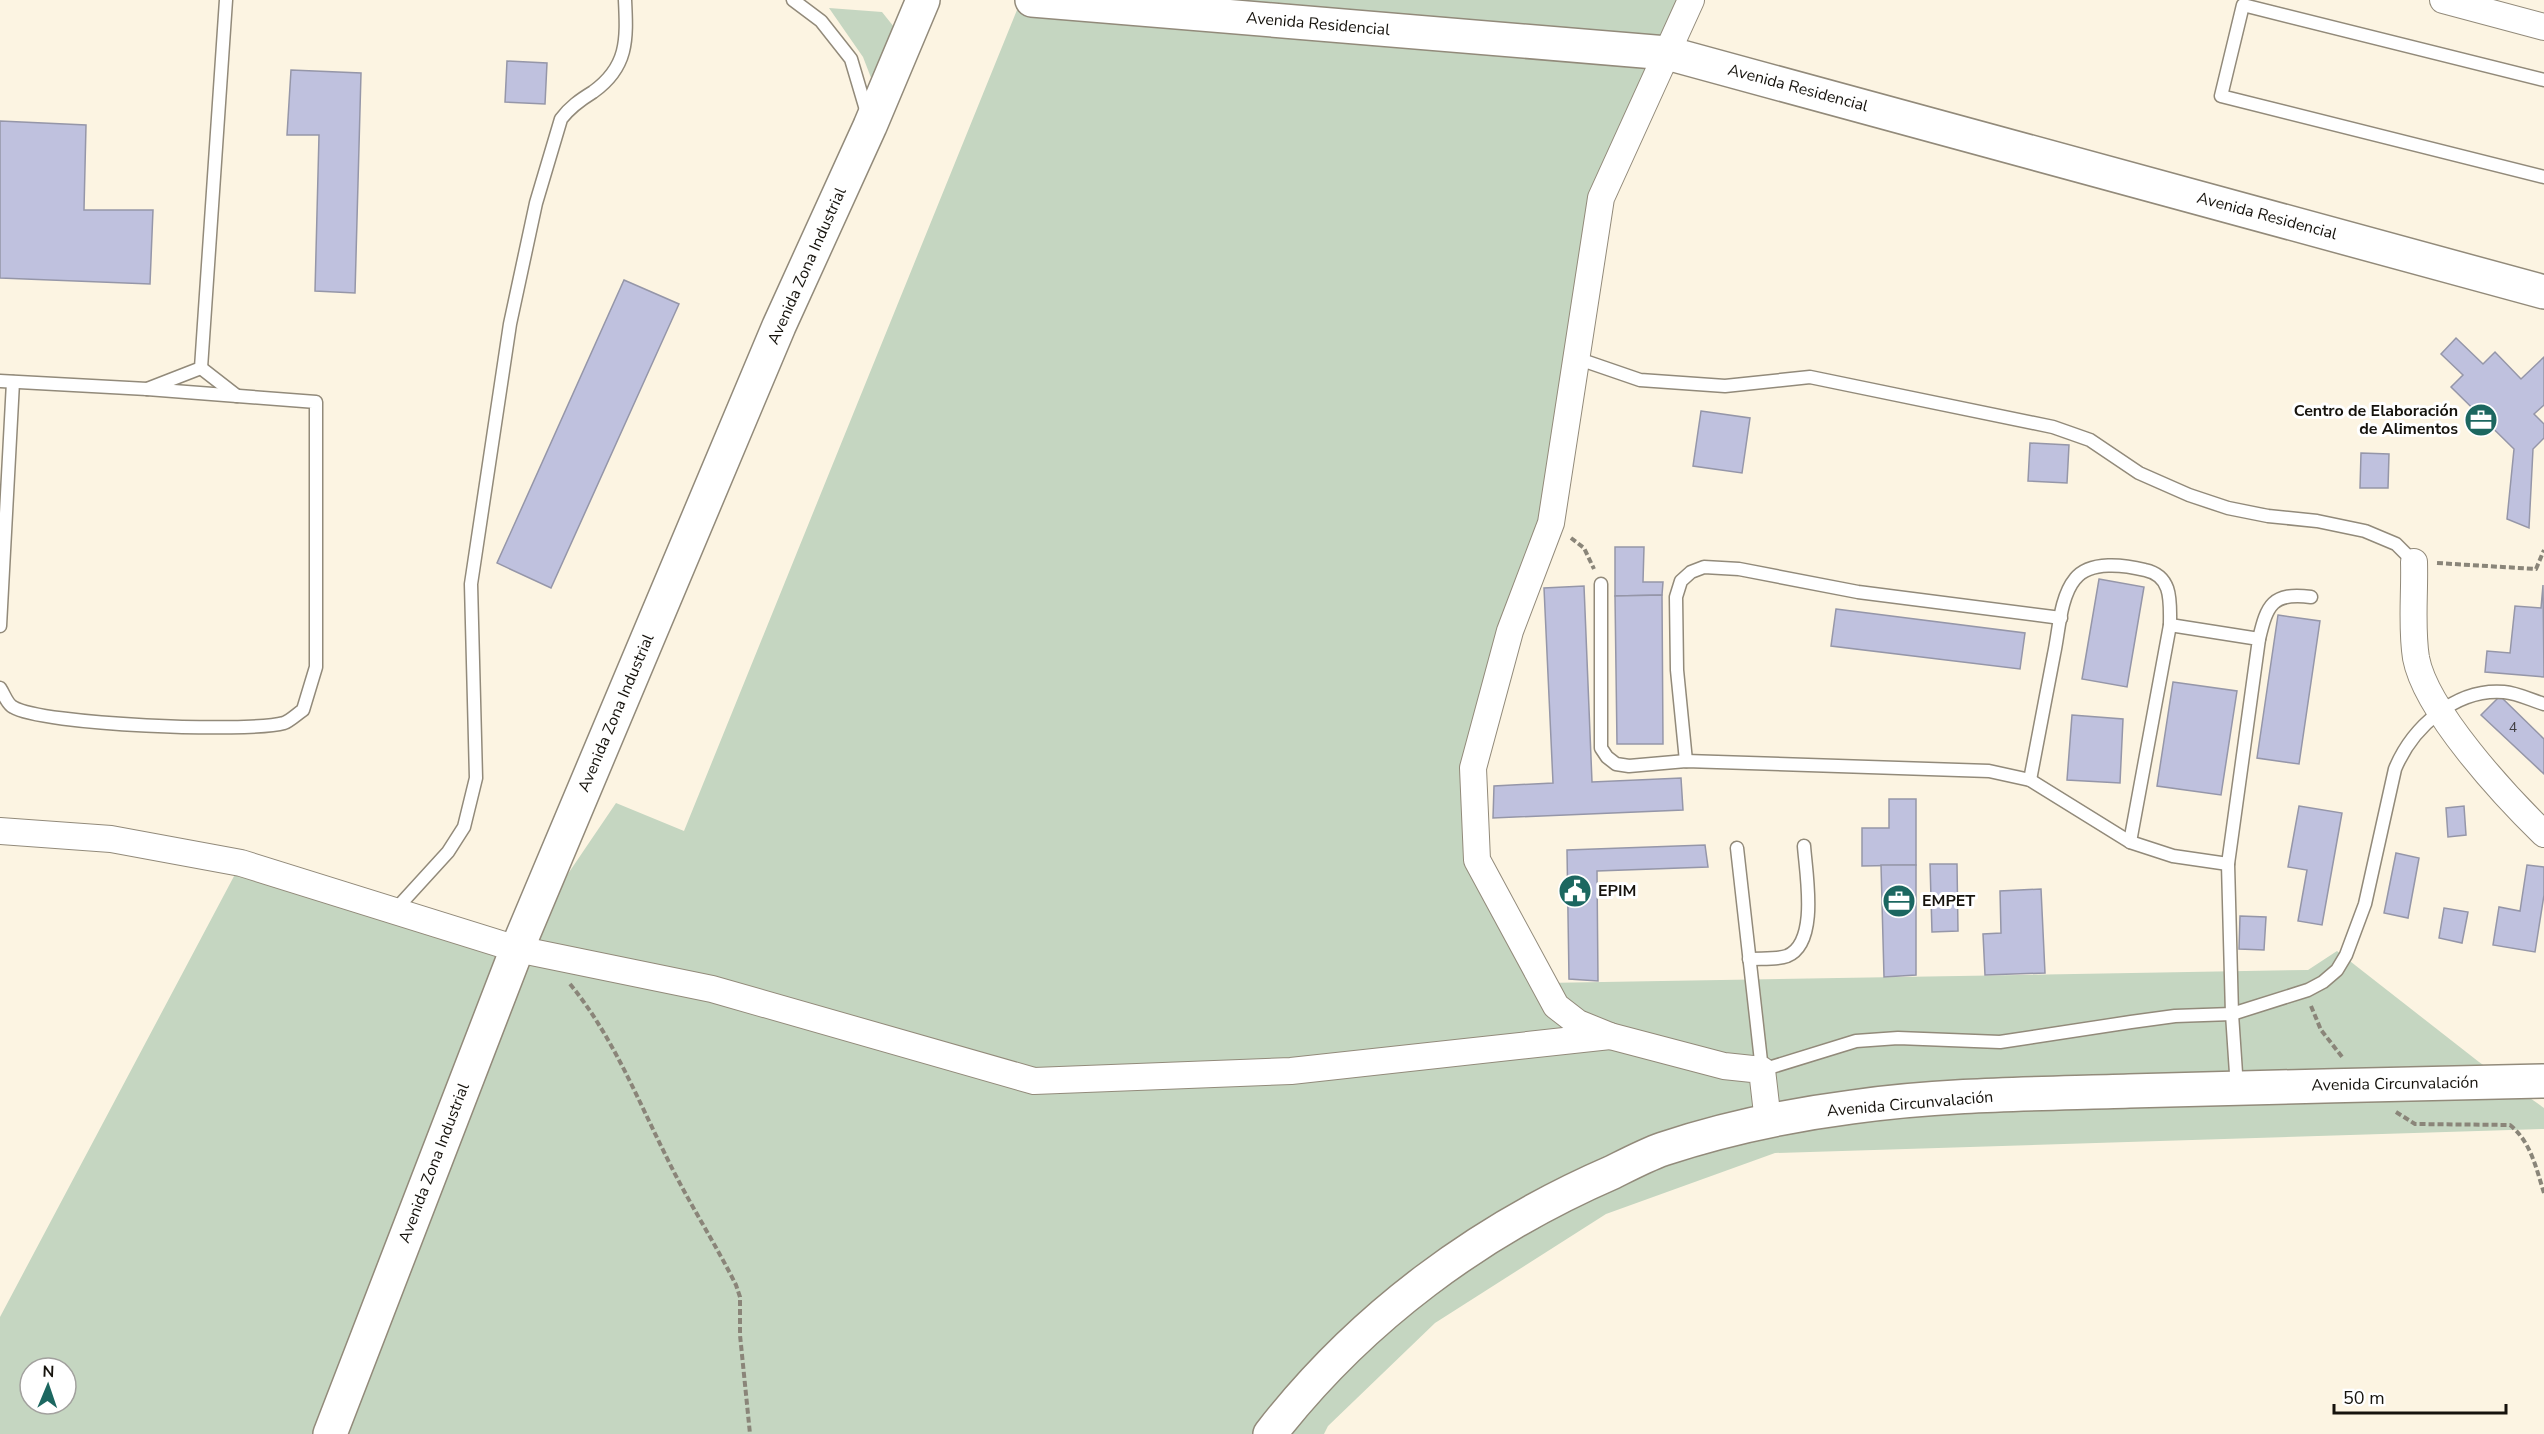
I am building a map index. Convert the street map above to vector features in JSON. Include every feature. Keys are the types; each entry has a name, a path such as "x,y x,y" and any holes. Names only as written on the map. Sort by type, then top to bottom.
{"main road":[{"name":"Avenida Zona Industrial","path":"330,1434 517,949 779,326 870,126 923,0"},
{"name":"Avenida Residencial","path":"1032,0 1087,2 1667,53 2544,292"},
{"name":"Avenida Circunvalación","path":"1270,1434 1294,1403 1350,1343 1415,1288 1504,1227 1582,1185 1663,1149 1768,1122 1852,1107 1931,1100 2237,1088 2544,1081"}],"street":[{"path":"1691,0 1601,198 1551,523 1510,631 1473,768 1477,860 1556,1006 1578,1023 1610,1036 1725,1066 1762,1070 1768,1122"},
{"path":"2443,0 2544,27"},
{"path":"2414,562 2416,659 2439,712 2514,805 2544,834"},
{"path":"0,831 111,839 241,863 396,909 517,949 712,989 1034,1081 1291,1071 1610,1036"},
{"path":"1515,1046 1544,1028 1556,1006"}],"lane":[{"path":"201,368 226,0"},
{"path":"396,909 448,852 464,826 476,778 471,584 510,324 536,203 561,120 569,108 609,80 619,67 627,28 625,0"},
{"path":"793,0 821,21 851,59 870,126"},
{"path":"2544,80 2243,5 2220,96 2544,177"},
{"path":"1576,358 1640,380 1725,386 1810,377 2053,427 2090,440 2139,473 2189,495 2228,508 2268,516 2317,521 2365,531 2396,544 2414,562"},
{"path":"147,389 201,368"},
{"path":"201,368 237,396"},
{"path":"0,626 6,381 316,402 315,667 303,710 285,722 244,728 85,722 33,715 11,706 0,688"},
{"path":"2030,780 2061,618 2075,578 2086,570 2110,566 2152,571 2165,581 2170,593 2170,625 2130,842"},
{"path":"1686,761 1677,670 1676,597 1681,581 1691,572 1704,567 1739,569 1858,592 2061,618"},
{"path":"1601,584 1601,748 1606,757 1616,764 1629,766 1686,761 1923,767 1989,771 2030,780 2130,842 2172,856 2228,864"},
{"path":"2237,1088 2232,1014 2228,864 2259,639 2265,615 2272,603 2281,597 2311,597"},
{"path":"2170,625 2259,639"},
{"path":"1737,848 1762,1070 1817,1051 1856,1041 1898,1038 2000,1042 2175,1016 2232,1014 2308,990 2323,982 2337,970 2346,955 2366,904 2395,769 2403,750 2417,731 2439,712 2463,700 2495,692 2514,694 2544,704"},
{"path":"1749,959 1786,956 1801,947 1806,933 1808,914 1804,846"}],"path":[{"path":"1551,523 1584,548 1601,584"},
{"path":"2414,562 2536,568 2544,550"},
{"path":"562,978 571,984 585,1001 610,1044 667,1158 736,1285 740,1297 740,1335 750,1434"},
{"path":"2308,990 2312,1015 2330,1045 2397,1113 2415,1124 2510,1125 2519,1132 2531,1151 2544,1193"}],"green space":[{"path":"1021,0 1689,0 1601,198 1551,523 1491,703 1477,860 1544,983 2308,970 2337,951 2479,1062 2544,1108 2544,1129 1775,1153 1606,1214 1435,1323 1328,1426 1324,1434 0,1434 0,1317 241,863 517,949 616,803 684,831"},
{"path":"829,8 882,12 894,27 875,88 863,57"}],"building":[{"path":"507,61 547,63 545,104 505,102"},
{"path":"291,70 361,73 355,293 315,291 319,135 287,135"},
{"path":"0,121 86,125 84,210 153,210 150,284 0,278"},
{"path":"624,280 679,304 551,588 497,563"},
{"path":"2456,338 2483,364 2495,352 2521,379 2544,357 2544,405 2534,414 2544,424 2544,438 2533,449 2529,528 2507,519 2514,449 2451,387 2463,375 2441,354"},
{"path":"1701,411 1750,418 1742,473 1693,466"},
{"path":"2030,443 2069,445 2067,483 2028,481"},
{"path":"2361,453 2389,454 2388,488 2360,488"},
{"path":"1615,547 1644,547 1643,582 1663,582 1662,595 1615,596"},
{"path":"2099,579 2144,587 2127,687 2082,679"},
{"path":"2543,585 2544,677 2485,672 2487,651 2510,653 2515,606 2541,608"},
{"path":"1584,586 1592,782 1681,778 1683,810 1493,818 1494,786 1553,783 1544,588"},
{"path":"1662,595 1663,744 1617,744 1615,596"},
{"path":"1836,609 2025,633 2020,669 1831,646"},
{"path":"2278,615 2320,621 2299,764 2257,758"},
{"path":"2173,682 2237,691 2221,795 2157,786"},
{"path":"2500,696 2544,739 2544,774 2481,715"},
{"path":"2072,715 2123,719 2120,783 2067,780"},
{"path":"1889,799 1916,799 1916,865 1862,866 1862,828 1889,828"},
{"path":"2299,806 2342,813 2322,925 2298,921 2307,870 2288,867"},
{"path":"2464,806 2466,835 2448,837 2446,808"},
{"path":"1705,845 1708,867 1597,871 1598,981 1569,979 1567,850"},
{"path":"2396,853 2419,858 2408,918 2384,913"},
{"path":"1930,864 1957,864 1958,931 1932,932"},
{"path":"1881,865 1916,865 1916,975 1884,977"},
{"path":"2527,865 2544,867 2544,895 2535,952 2493,945 2499,907 2520,911"},
{"path":"2041,889 2045,973 1985,975 1983,934 2001,933 2000,891"},
{"path":"2444,908 2468,912 2462,943 2439,938"},
{"path":"2240,916 2266,917 2264,950 2239,949"}],"place":[{"name":"Centro de Elaboración de Alimentos","path":"2481,420"},
{"name":"EPIM","path":"1575,891"},
{"name":"EMPET","path":"1899,901"}]}
